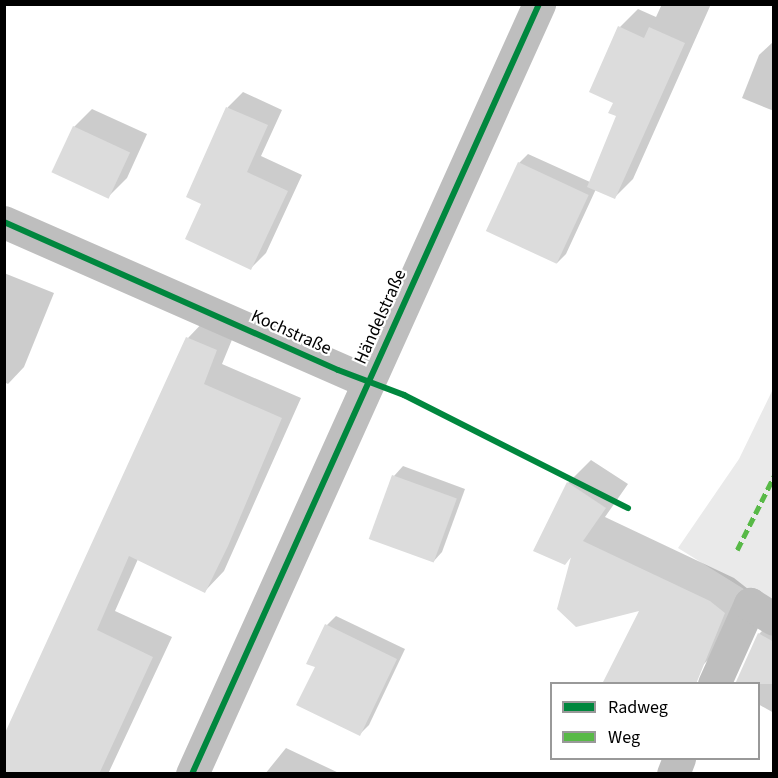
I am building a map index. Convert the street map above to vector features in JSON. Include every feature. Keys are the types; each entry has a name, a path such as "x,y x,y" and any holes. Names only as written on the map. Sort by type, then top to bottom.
{"street":[{"name":"Händelstraße","path":"192,774 539,4"},
{"name":"Kochstraße","path":"4,222 368,382"},
{"path":"715,682 750,604 774,619"}],"shaded area":[{"path":"773,389 773,607 678,548 739,459"}],"building":[{"path":"618,26 644,38 649,27 685,43 615,199 587,187 616,116 608,113 613,103 589,92"},
{"path":"226,107 268,125 247,172 288,191 251,270 185,239 201,204 186,197"},
{"path":"73,126 130,153 109,199 51,172"},
{"path":"518,162 589,195 557,264 486,231"},
{"path":"186,337 217,350 204,384 282,418 228,546 205,593 129,556 97,630 153,657 99,774 4,774 4,735"},
{"path":"392,475 457,499 434,562 369,539"},
{"path":"567,482 606,508 583,541 710,601 725,613 697,682 603,682 639,611 576,627 557,609 571,557 565,565 533,551"},
{"path":"325,624 397,659 360,736 296,705 315,667 306,664"},
{"path":"758,633 774,642 774,684 736,682"}],"marked path":[{"path":"737,550 774,476"}],"cycle path":[{"path":"192,774 539,4"},
{"path":"4,222 338,370 404,395 628,508"}]}
